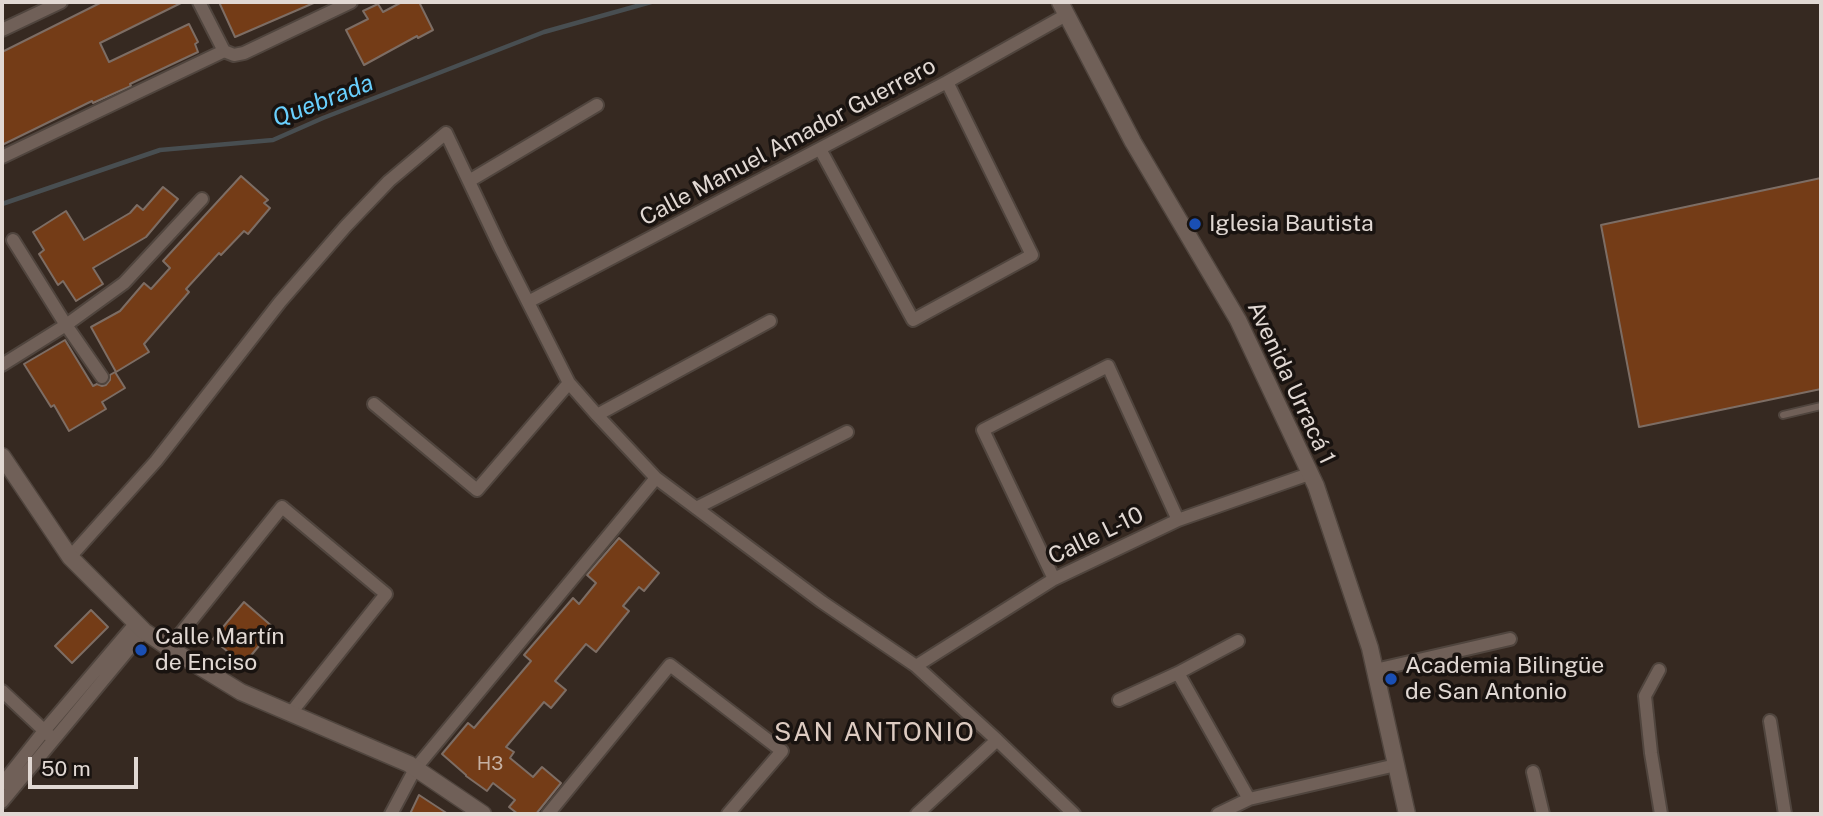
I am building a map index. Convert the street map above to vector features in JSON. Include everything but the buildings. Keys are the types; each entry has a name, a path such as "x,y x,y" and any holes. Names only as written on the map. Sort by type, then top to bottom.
{"street":[{"path":"2,30 61,2"},
{"path":"199,2 224,51 234,55 244,53 351,2"},
{"name":"Calle Manuel Amador Guerrero","path":"528,302 947,82 1063,8"},
{"name":"Avenida Urracá 1","path":"1063,8 1133,142 1238,320 1315,486 1370,648 1407,814"},
{"path":"2,157 224,51"},
{"path":"820,149 913,320 1032,255 947,82"},
{"path":"469,181 597,105"},
{"path":"70,557 156,461 280,302 346,226 388,181 446,132 569,383 597,415 656,478 822,602 916,666 1074,814"},
{"path":"2,365 66,325 124,283 202,199"},
{"path":"13,240 102,377"},
{"path":"597,415 770,321"},
{"path":"1054,579 983,430 1108,366 1178,520"},
{"path":"374,404 477,490 569,383"},
{"path":"696,508 847,432"},
{"path":"2,456 70,557 140,627 241,692 409,764 483,814"},
{"name":"Calle L-10","path":"916,666 1054,579 1178,520 1309,474"},
{"path":"391,814 415,769 656,478"},
{"path":"169,648 282,507 386,594 290,714"},
{"path":"2,784 49,735 140,627"},
{"path":"1375,670 1510,639"},
{"path":"1119,700 1238,641"},
{"path":"548,814 670,665 782,751 728,814"},
{"path":"1660,670 1645,696 1661,814"},
{"path":"1178,673 1249,799"},
{"path":"2,691 49,735"},
{"path":"1770,721 1785,814"},
{"path":"2,802 49,735"},
{"path":"917,814 997,740"},
{"path":"1218,814 1249,799 1396,765"},
{"path":"1533,772 1544,814"}],"lane":[{"path":"1783,415 1821,406"}],"waterway":[{"name":"Quebrada","path":"2,204 160,150 273,140 544,32 651,2"}],"place":[{"name":"Iglesia Bautista","path":"1195,224"},
{"name":"Calle Martín de Enciso","path":"141,650"},
{"name":"Academia Bilingüe de San Antonio","path":"1391,679"}],"district":[{"name":"SAN ANTONIO","path":"875,733"}]}
